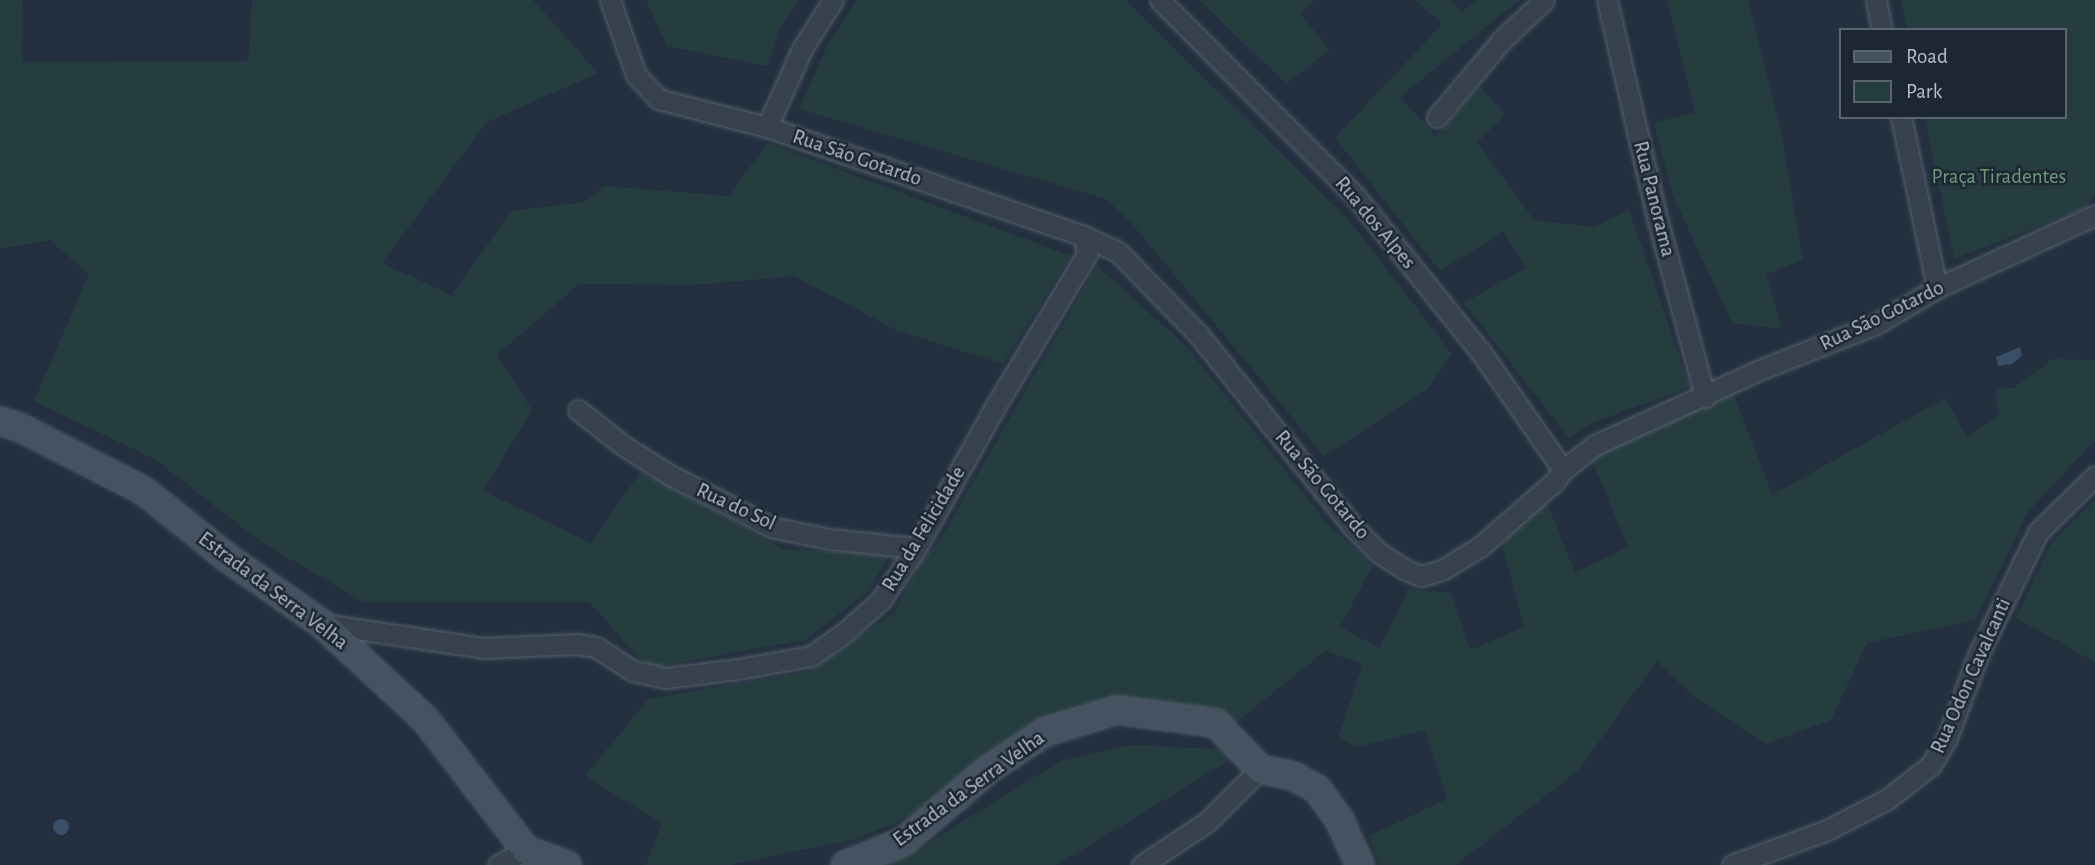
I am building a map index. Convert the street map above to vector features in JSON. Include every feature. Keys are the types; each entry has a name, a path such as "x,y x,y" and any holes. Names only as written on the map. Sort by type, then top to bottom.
{"street":[{"name":"Rua São Gotardo","path":"610,0 636,75 657,99 767,127 1084,236 1118,252 1198,334 1355,529 1378,552 1420,576 1466,556 1595,445 1762,369 1876,324 1937,288 2095,215"},
{"path":"767,127 802,48 833,0"},
{"name":"Rua dos Alpes","path":"1160,0 1356,197 1480,351 1563,470"},
{"path":"1437,117 1501,41 1544,0"},
{"name":"Rua Panorama","path":"1607,0 1655,211 1705,397"},
{"path":"1876,0 1882,28"},
{"path":"1901,119 1937,288"},
{"name":"Rua da Felicidade","path":"322,624 483,649 576,644 596,647 633,671 665,678 811,656 844,633 881,600 916,548 1087,254 1084,236"},
{"name":"Rua do Sol","path":"578,410 624,446 670,475 771,527 829,538 916,548"},
{"name":"Estrada da Serra Velha","path":"0,421 19,427 144,491 234,563 322,624 425,719 526,850"},
{"name":"Rua Odon Cavalcanti","path":"1732,865 1827,830 1886,800 1931,765 1947,737 1979,653 2038,532 2095,476"},
{"name":"Estrada da Serra Velha","path":"845,865 902,842 988,770 1045,732 1117,710 1216,723 1260,769"},
{"path":"1142,865 1207,822 1260,769 1293,776 1317,789 1339,819 1360,865"},
{"path":"498,865 526,850 567,865"}],"green space":[{"path":"0,0 23,0 22,62 248,61 252,0 533,0 598,73 487,122 382,263 452,295 511,211 585,202 604,186 728,196 768,143 1071,256 1003,364 896,330 794,276 694,285 579,284 497,355 532,410 483,491 591,543 641,471 783,549 889,555 869,591 805,640 648,668 589,602 364,602 261,542 156,460 34,401 89,274 50,240 0,249"},
{"path":"646,0 799,0 779,30 767,66 667,46"},
{"path":"856,0 1125,0 1348,219 1452,354 1428,389 1324,456 1133,225 1106,199 799,109 827,46"},
{"path":"1199,0 1315,0 1300,14 1330,50 1286,84"},
{"path":"1415,0 1450,0 1463,11 1476,0 1519,0 1400,97 1436,136 1480,86 1505,115 1477,142 1534,220 1594,227 1629,210 1690,387 1592,423 1569,438 1464,303 1526,268 1504,232 1440,271 1335,138 1442,24"},
{"path":"1667,0 1748,0 1781,131 1803,260 1766,274 1782,329 1732,323 1673,196 1654,123 1695,112"},
{"name":"Praça Tiradentes","path":"1901,0 2095,0 2095,196 2083,209 1954,259 1925,119 2067,119 2067,28 1907,28"},
{"path":"1097,265 1187,347 1328,524 1373,565 1340,627 1379,648 1409,589 1451,593 1470,650 1524,627 1502,545 1545,498 1575,573 1628,547 1591,458 1733,392 1772,495 1945,398 1967,437 1999,415 1995,387 2014,388 2052,359 2095,360 2095,440 2028,512 1975,620 1867,643 1831,720 1766,744 1693,696 1657,661 1578,771 1456,865 1379,865 1369,836 1447,799 1425,730 1357,747 1338,738 1363,664 1326,651 1236,722 1220,715 1117,702 979,764 905,819 856,839 728,865 646,865 662,824 585,776 648,699 809,671 895,612 922,557 937,545"},
{"path":"2095,500 2095,662 2016,618 2052,542"},
{"path":"1132,745 1217,749 1235,757 1057,865 886,865 922,847 1060,761"}],"water":[{"path":"2020,347 2022,356 2012,364 1998,366 1996,357"},
{"path":"58,819 64,819 69,827 67,833 58,835 53,830 53,824"}]}
